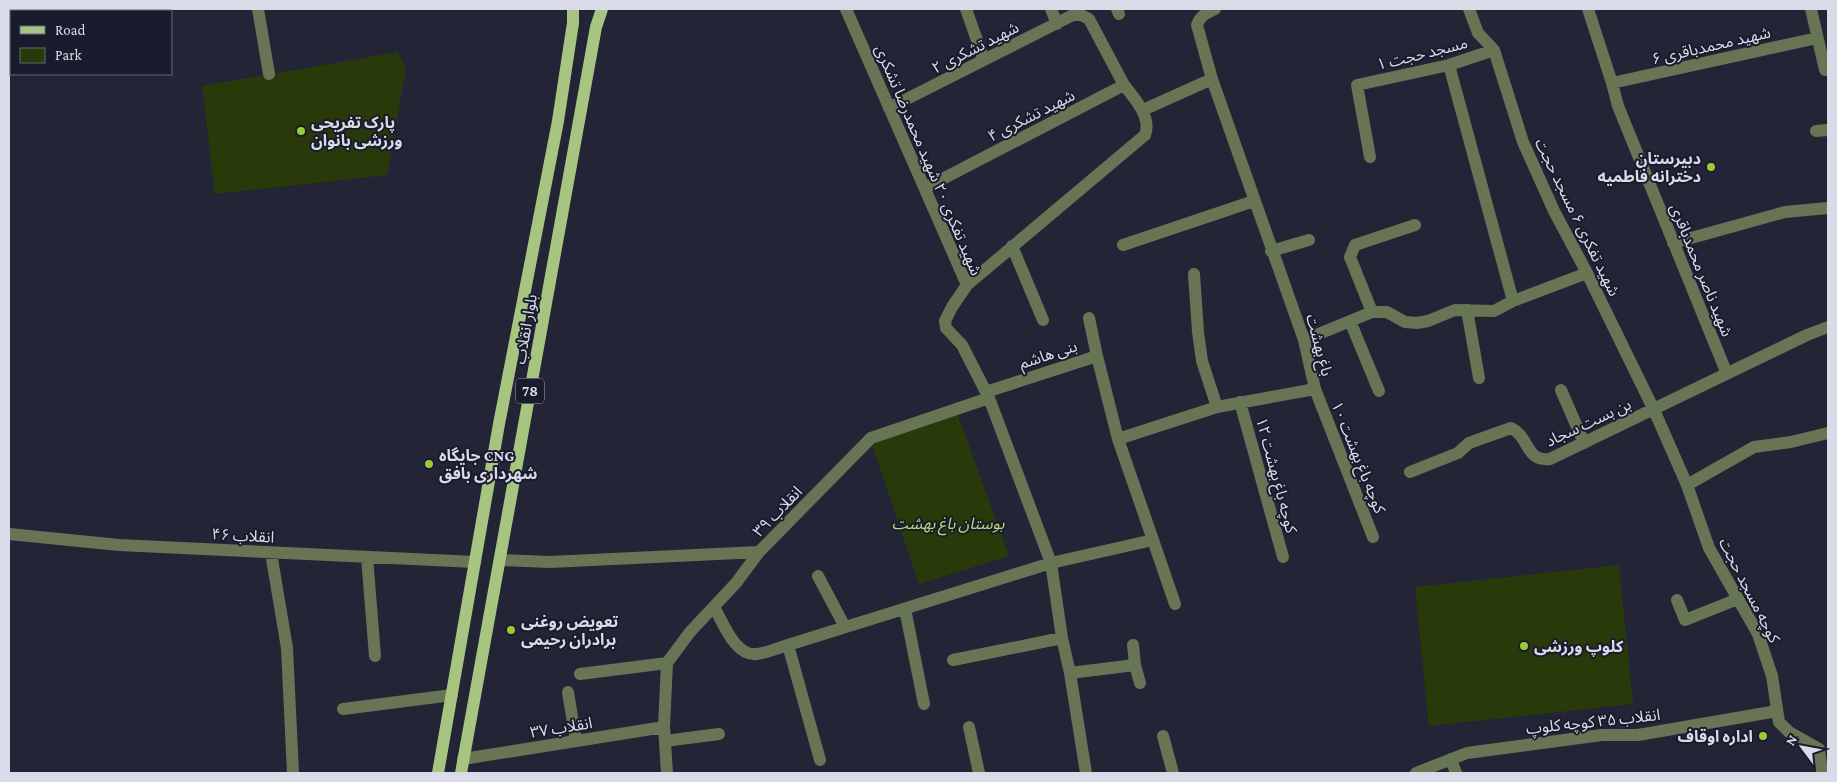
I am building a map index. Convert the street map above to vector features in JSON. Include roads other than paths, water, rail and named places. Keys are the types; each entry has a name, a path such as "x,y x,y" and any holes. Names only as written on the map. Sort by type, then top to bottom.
{"main road":[{"path":"565,9 571,34"},
{"name":"بلوار انقلاب","path":"438,773 522,300 558,121 574,9"},
{"name":"بلوار انقلاب","path":"461,773 596,27 602,9"}],"street":[{"path":"258,9 269,74"},
{"name":"شهید تفکری ۲۰ شهید محمدرضا تشکری","path":"846,9 967,285 945,321 946,328 962,345 987,395"},
{"path":"966,9 984,60"},
{"path":"1051,9 1057,24"},
{"name":"باغ بهشت","path":"1118,439 1217,407 1315,389 1304,340 1212,79 1197,25 1199,19 1215,9"},
{"name":"شهید تفکری ۶ مسجد حجت","path":"1469,9 1478,33 1494,50 1523,142 1554,210 1654,410 1687,485"},
{"name":"شهید ناصر محمدباقری","path":"1588,9 1618,106 1727,374"},
{"path":"1811,9 1825,70"},
{"name":"شهید تشکری ۲","path":"889,108 1073,15 1081,15 1089,19 1124,85"},
{"name":"شهید محمدباقری ۶","path":"1612,83 1817,38"},
{"name":"مسجد حجت ۱","path":"1370,157 1357,85 1449,66 1494,50"},
{"path":"1449,66 1513,301"},
{"path":"1143,110 1212,79"},
{"path":"967,285 1144,135 1146,128 1143,110 1124,85"},
{"name":"شهید تشکری ۴","path":"925,188 1124,85"},
{"path":"1122,245 1254,202"},
{"path":"1673,243 1785,212 1828,208"},
{"path":"1372,312 1350,257 1351,251 1354,245 1415,225"},
{"path":"1271,250 1309,240"},
{"path":"1012,246 1043,320"},
{"path":"1304,340 1372,312 1386,312 1405,322 1416,323 1428,321 1455,310 1494,311 1513,301 1587,273"},
{"path":"1194,274 1202,361 1217,407"},
{"path":"1467,310 1479,378"},
{"path":"1089,318 1096,356"},
{"path":"1350,321 1379,391"},
{"name":"بن بست سجاد","path":"1410,472 1458,453 1469,443 1511,428 1520,434 1533,456 1542,460 1550,459 1828,327"},
{"name":"بنی هاشم","path":"987,395 1096,356 1118,439"},
{"name":"کوچه باغ بهشت ۱۰","path":"1315,389 1374,537"},
{"path":"1561,390 1584,443"},
{"path":"987,395 1051,563 1086,773"},
{"name":"انقلاب ۳۹","path":"500,560 550,562 759,552 871,438 987,395"},
{"name":"کوچه باغ بهشت ۱۲","path":"1240,402 1283,557"},
{"path":"1687,485 1754,447 1791,442 1828,433"},
{"path":"1118,439 1175,604"},
{"name":"کوچه مسجد حجت","path":"1687,485 1709,548 1758,634 1772,676 1779,722 1790,732 1824,748"},
{"name":"انقلاب ۴۶","path":"9,534 119,545 475,562"},
{"path":"714,606 735,644 746,653 757,654 1051,563 1153,540"},
{"path":"667,773 664,727 667,663 690,632 736,583 759,552"},
{"path":"271,553 288,648 293,773"},
{"path":"367,557 375,656"},
{"path":"818,576 845,627"},
{"path":"1677,600 1685,620 1738,599"},
{"path":"905,608 924,704"},
{"path":"953,660 1062,638"},
{"path":"788,645 820,760"},
{"path":"1133,645 1140,683"},
{"path":"580,674 667,663"},
{"path":"1070,673 1136,665"},
{"path":"568,692 576,741"},
{"path":"343,709 452,695"},
{"name":"انقلاب ۳۵ کوچه کلوپ","path":"1416,773 1467,753 1602,735 1638,735 1776,711"},
{"name":"انقلاب ۳۷","path":"464,759 664,727"},
{"path":"969,727 980,773"},
{"path":"665,741 720,734"},
{"path":"1163,736 1173,773"},
{"path":"1822,773 1824,748"},
{"path":"1451,759 1456,773"}],"place":[{"name":"پارک تفریحی ورزشی بانوان","path":"301,131"},
{"name":"دبیرستان دخترانه فاطمیه","path":"1711,167"},
{"name":"جایگاه CNG شهرداری بافق","path":"429,464"},
{"name":"تعویض روغنی برادران رحیمی","path":"511,630"},
{"name":"کلوپ ورزشی","path":"1524,646"},
{"name":"اداره اوقاف","path":"1763,736"}],"park label":[{"name":"بوستان باغ بهشت","path":"948,523"}]}
